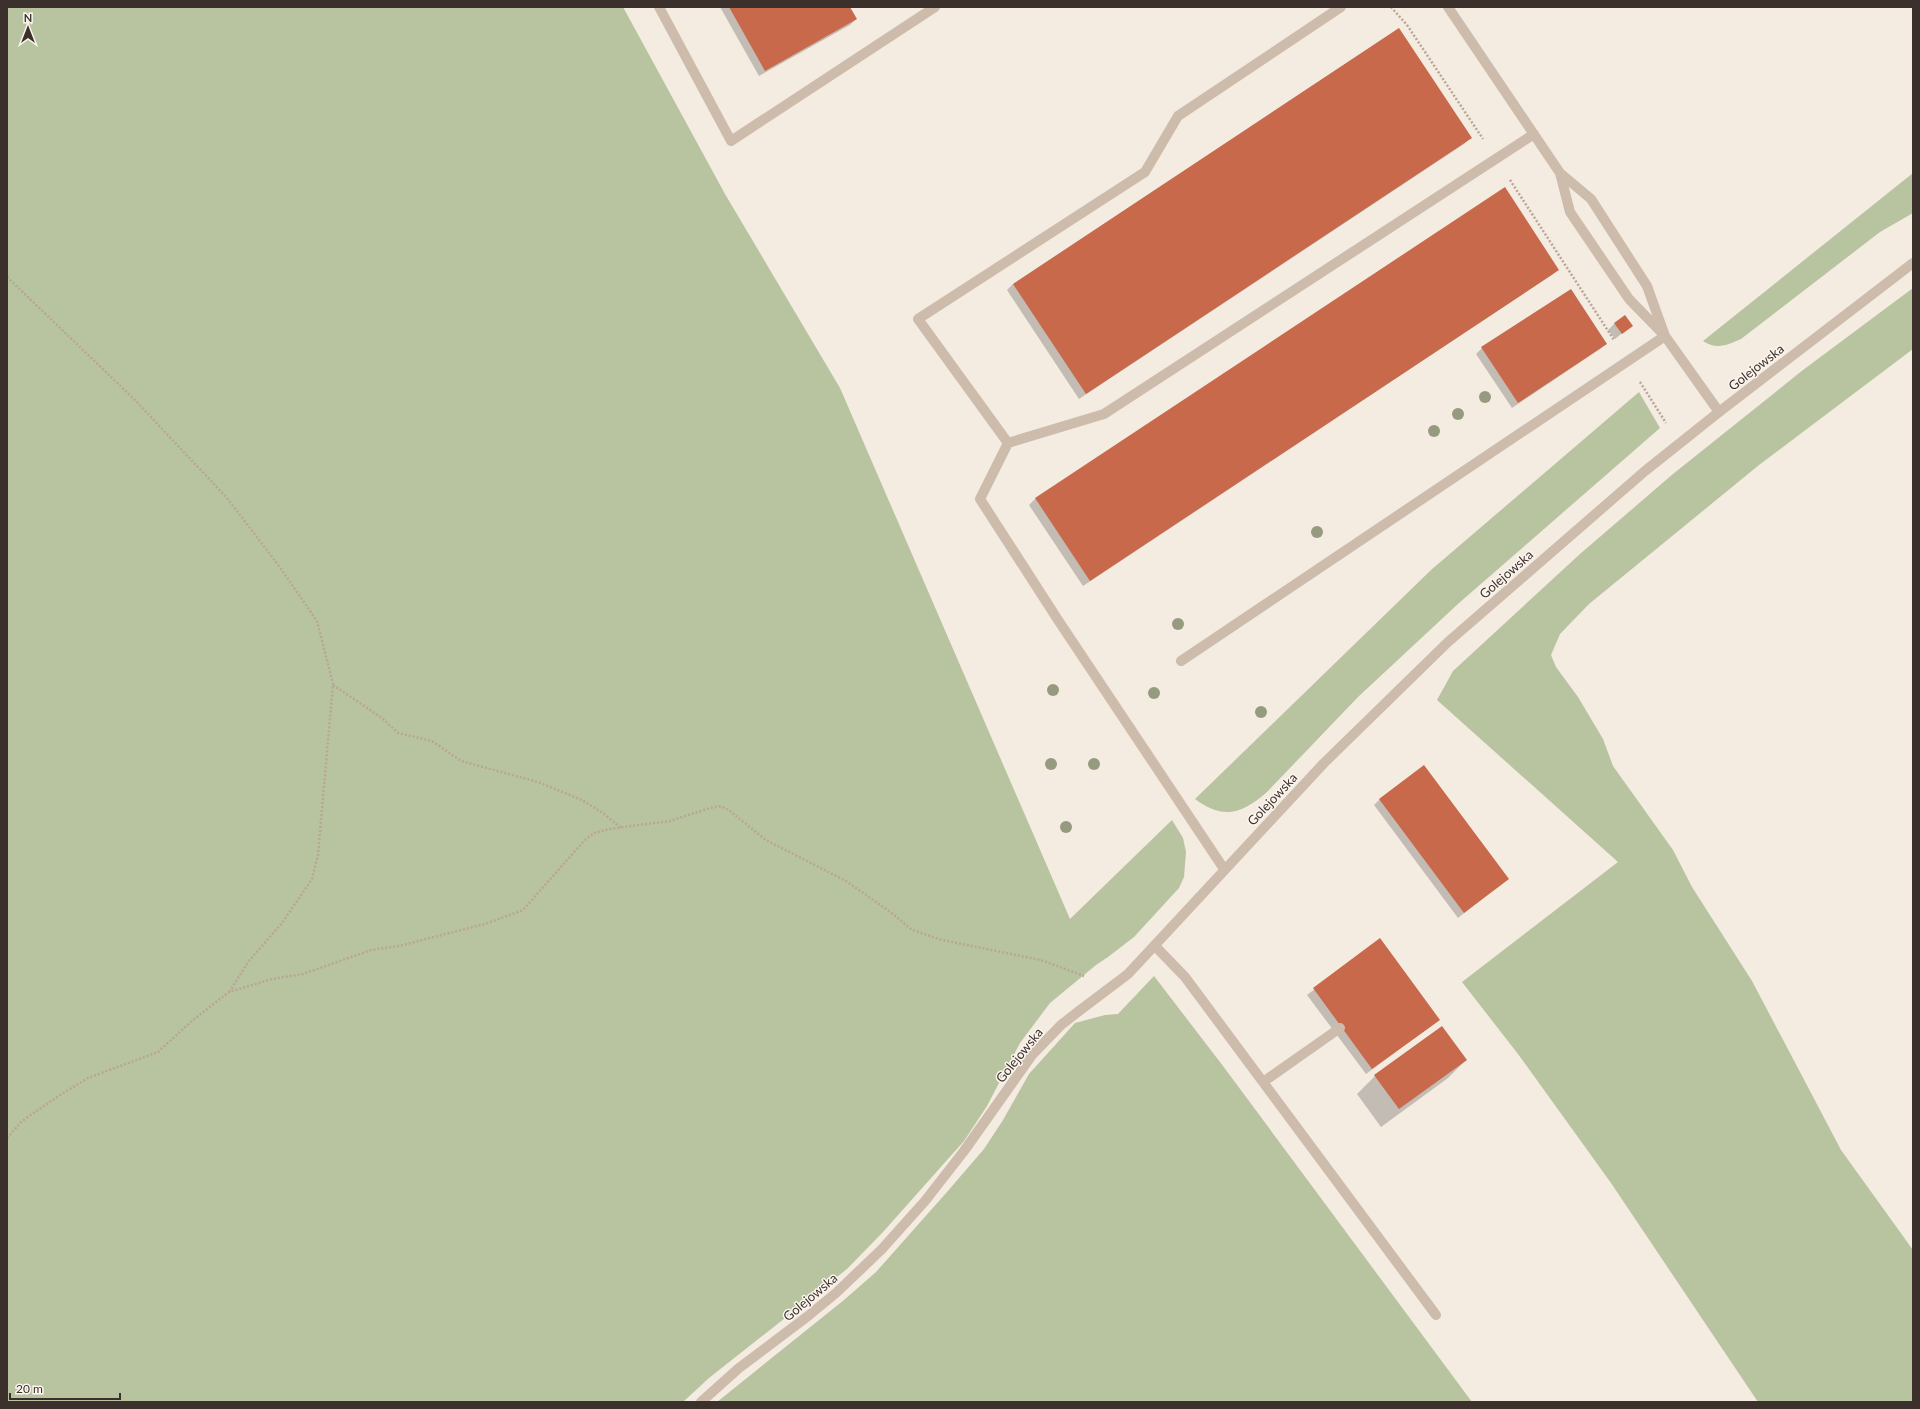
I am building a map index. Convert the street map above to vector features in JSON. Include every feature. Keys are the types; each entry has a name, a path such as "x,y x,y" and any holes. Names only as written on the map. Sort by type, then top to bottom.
{"street":[{"path":"659,7 731,141 935,7"},
{"path":"1008,443 918,318 1145,172 1178,116 1341,7"},
{"path":"1448,7 1560,172 1591,199 1647,286 1665,336"},
{"path":"1224,869 1058,620 980,499 1008,443 1104,414 1534,134"},
{"path":"1560,172 1570,212 1629,299 1665,336 1719,412"},
{"name":"Golejowska","path":"701,1402 739,1368 836,1293 882,1249 925,1201 964,1151 1032,1055 1061,1024 1128,974 1324,762 1427,662 1582,526 1679,444 1913,263"},
{"path":"1182,660 1665,336"},
{"path":"1155,946 1185,977 1436,1315"},
{"path":"1263,1082 1340,1028"}],"path":[{"path":"1391,7 1407,25 1496,158 1602,319 1679,444"},
{"path":"7,277 134,399 227,498 279,566 317,621 333,684 318,855 312,879 282,922 248,962 229,992 193,1020 158,1052 88,1078 22,1121 7,1138"},
{"path":"333,684 382,718 398,733 432,740 461,761 538,782 582,800 603,813 621,828"},
{"path":"229,992 272,979 303,974 371,950 399,946 485,924 523,910 584,841 594,833 670,821 685,815 720,806 730,811 766,840 846,881 893,914 912,930 942,940 1040,960 1076,972 1109,988"}],"green space":[{"path":"7,7 623,7 725,194 840,388 1070,919 1172,820 1183,838 1186,852 1184,877 1179,888 1134,937 1096,965 1050,1003 1020,1043 987,1106 964,1141 883,1232 847,1269 709,1378 683,1402 7,1402"},
{"path":"1913,173 1913,213 1880,232 1741,339 1722,346 1708,344 1703,341"},
{"path":"1913,288 1913,349 1759,465 1589,604 1560,634 1551,655 1556,667 1578,697 1603,739 1613,766 1673,850 1692,887 1752,981 1841,1150 1913,1250 1913,1402 1758,1402 1611,1183 1518,1054 1462,982 1618,862 1437,700 1453,671 1580,554 1673,474 1803,370"},
{"path":"1639,392 1660,428 1459,603 1358,697 1267,792 1249,805 1232,812 1215,810 1205,806 1195,799 1431,570"},
{"path":"1154,976 1223,1066 1472,1402 717,1402 844,1300 876,1272 984,1149 1003,1120 1029,1074 1075,1023 1105,1015 1118,1014"}],"building":[{"path":"729,7 850,7 857,19 765,71"},
{"path":"1399,28 1472,138 1086,394 1013,284"},
{"path":"1505,187 1559,270 1090,581 1035,498"},
{"path":"1571,289 1607,344 1518,403 1481,347"},
{"path":"1625,315 1633,326 1622,334 1614,323"},
{"path":"1424,765 1509,879 1464,913 1379,799"},
{"path":"1380,938 1440,1020 1372,1069 1313,988"},
{"path":"1442,1026 1467,1060 1399,1109 1374,1075"}]}
